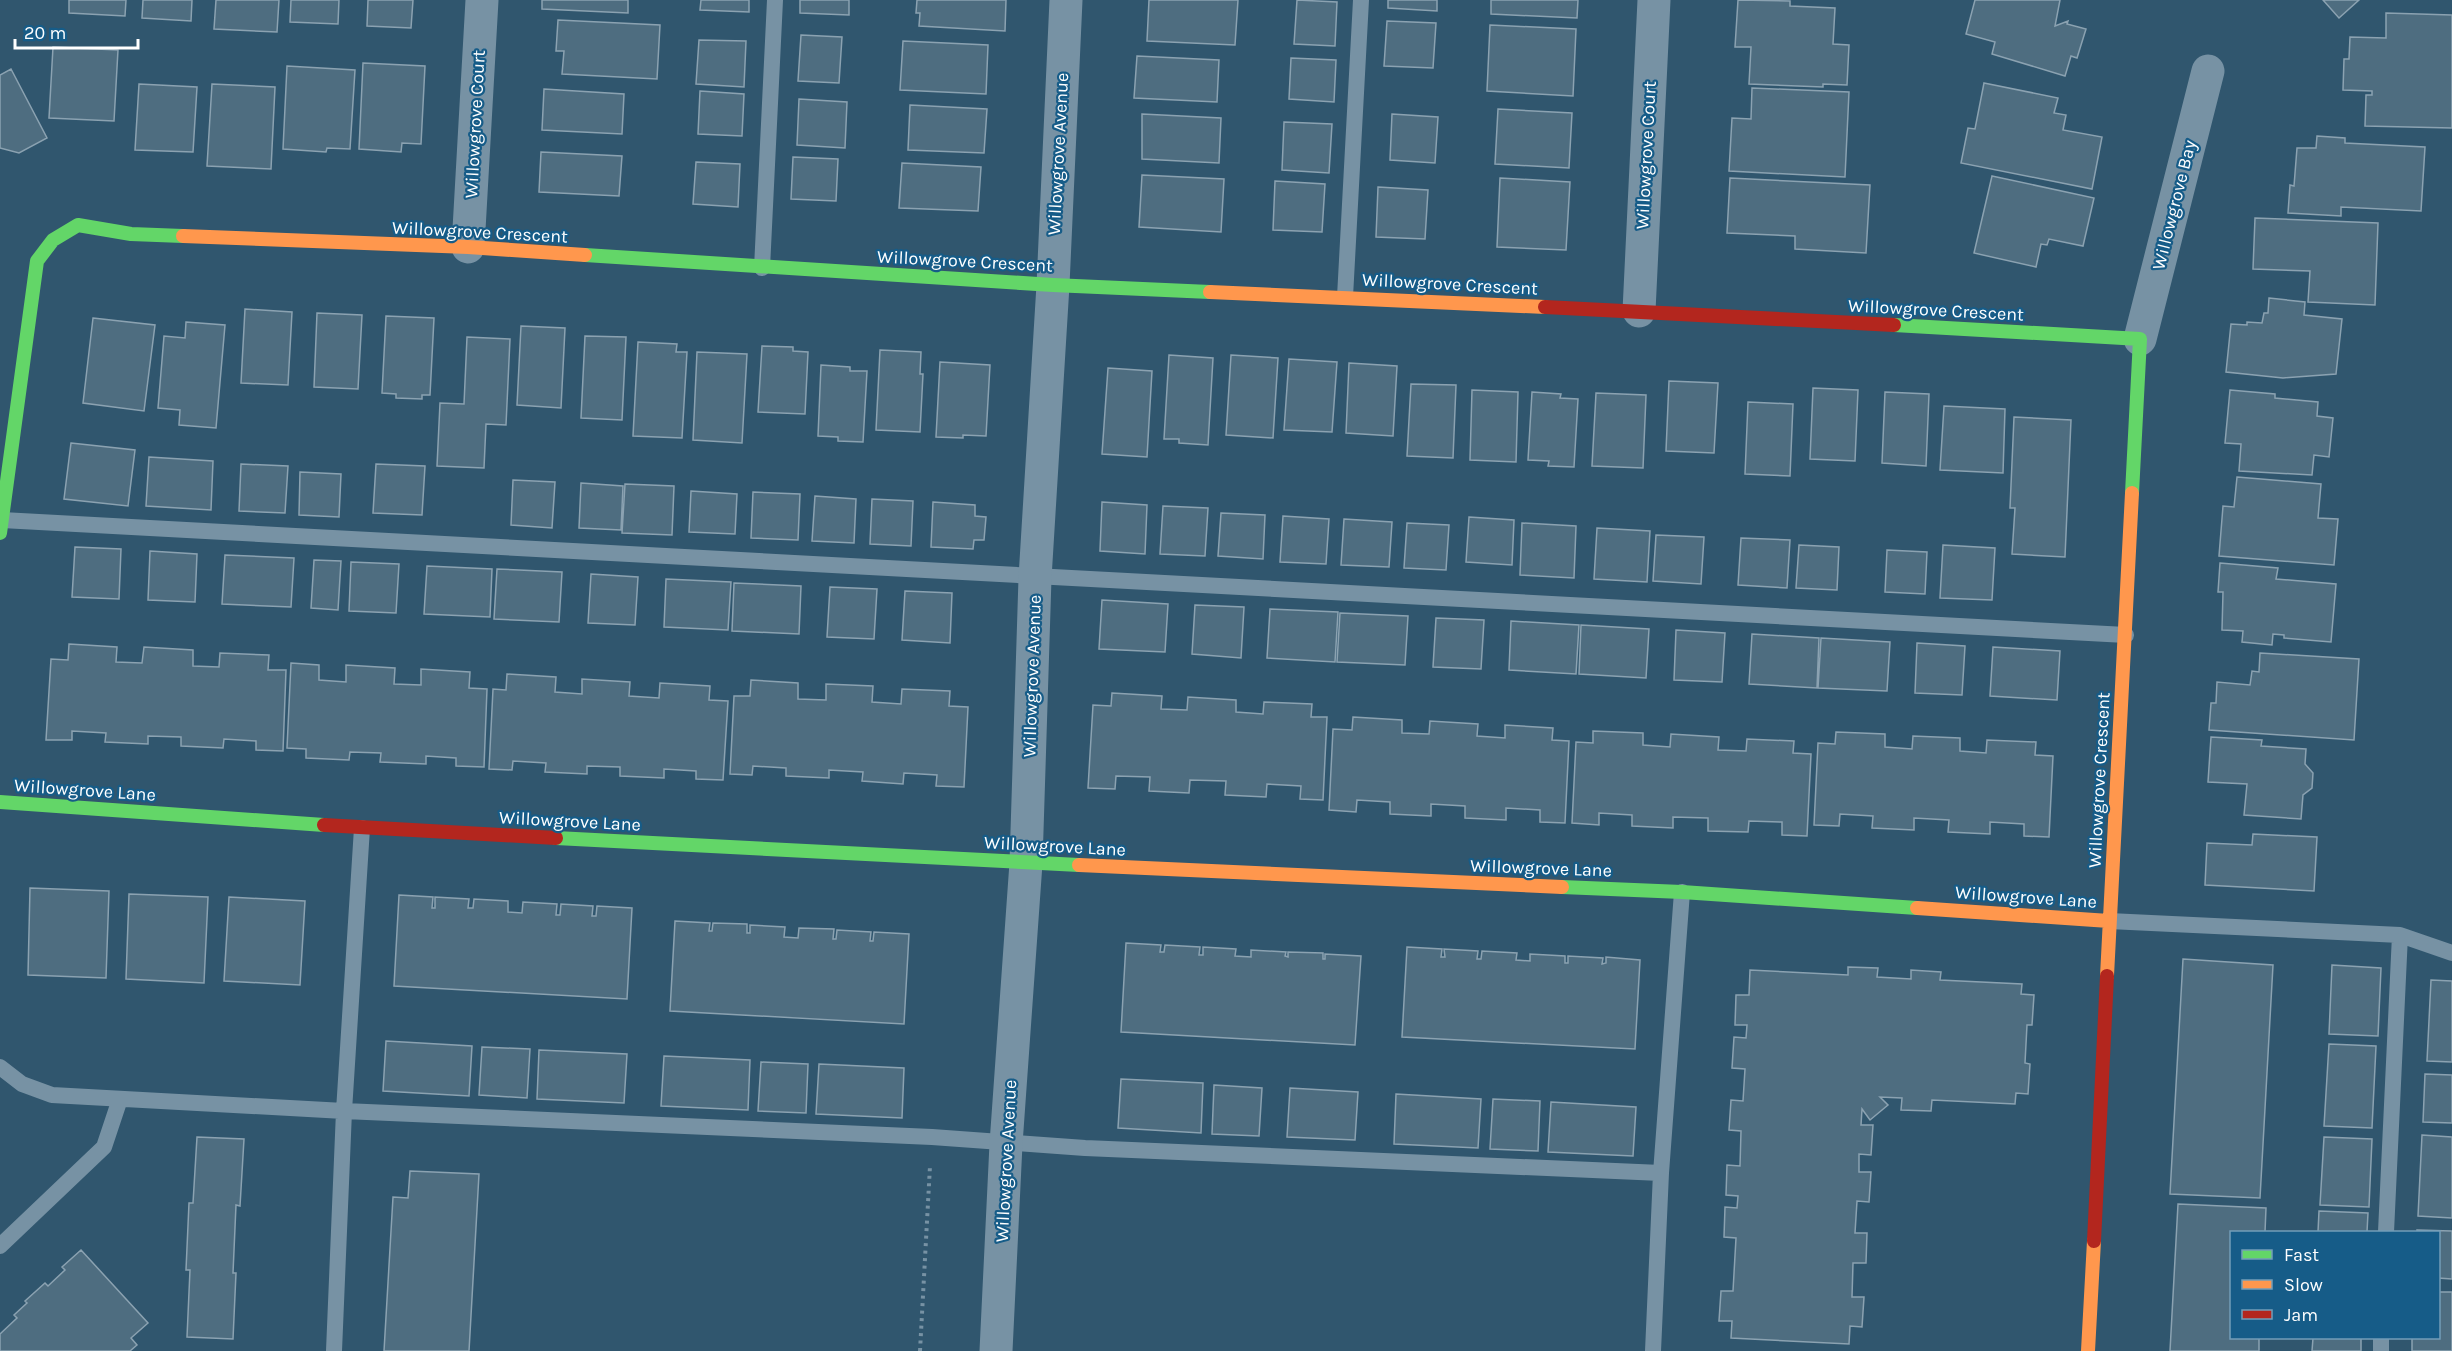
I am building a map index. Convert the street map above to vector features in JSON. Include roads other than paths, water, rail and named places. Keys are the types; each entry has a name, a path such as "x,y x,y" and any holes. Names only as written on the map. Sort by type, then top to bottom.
{"street":[{"name":"Willowgrove Court","path":"468,247 483,0"},
{"name":"Willowgrove Avenue","path":"996,1351 1006,1144 1026,863 1035,578 1053,285 1066,0"},
{"name":"Willowgrove Court","path":"1639,311 1654,0"},
{"name":"Willowgrove Bay","path":"2140,339 2208,71"},
{"name":"Willowgrove Crescent","path":"1,526 37,261 53,240 78,225 131,234 468,247 762,268 1053,285 1639,311 2140,339 2088,1351"},
{"name":"Willowgrove Lane","path":"0,802 363,828 1026,863 1682,892 2109,921"}],"lane":[{"path":"762,268 775,0"},
{"path":"1345,297 1360,0"},
{"path":"1,526 2126,636"},
{"path":"334,1351 344,1111 363,828"},
{"path":"1653,1351 1661,1173 1682,892"},
{"path":"2109,921 2400,935 2452,953"},
{"path":"2386,1231 2400,935"},
{"path":"0,1067 22,1084 52,1095 344,1111 932,1137 1006,1144 1661,1173"},
{"path":"0,1246 104,1147 120,1099"}]}
